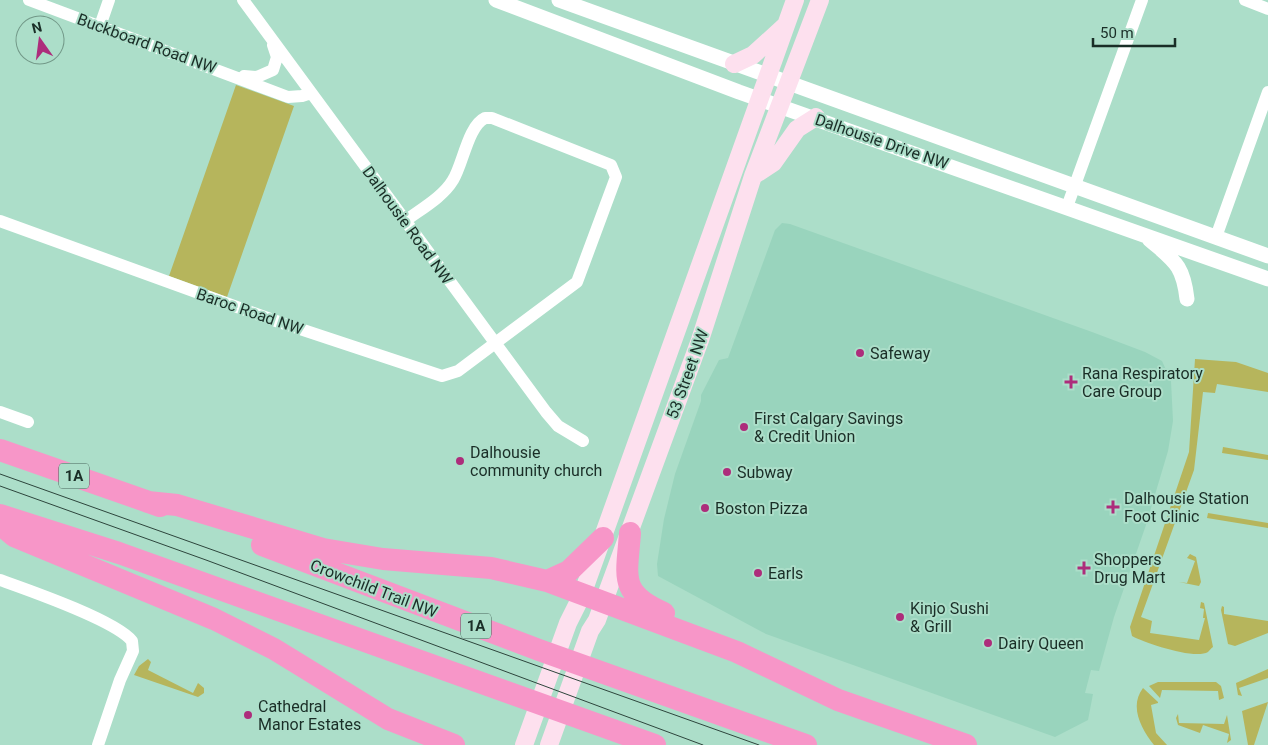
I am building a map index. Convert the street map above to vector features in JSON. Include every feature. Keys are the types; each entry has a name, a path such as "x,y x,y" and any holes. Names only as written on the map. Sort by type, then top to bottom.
{"highway":[{"name":"Crowchild Trail NW","path":"0,450 148,502 539,650 806,745"},
{"path":"148,502 177,505 322,550 383,559 491,568 547,581 737,652 838,700 966,745"},
{"path":"0,515 119,553 655,745"},
{"path":"0,524 14,536 214,619 274,649 388,719 453,745"},
{"path":"630,533 627,575 630,588 634,594 652,608 723,639 737,652"},
{"path":"547,581 570,571 603,538"}],"main road":[{"name":"53 Street NW","path":"525,741 568,623 582,595 603,538 795,0"},
{"name":"53 Street NW","path":"549,745 590,631 604,602 630,533 700,340 753,176 820,0"},
{"path":"734,64 753,55 786,25"},
{"path":"753,176 773,163 796,129 816,117"}],"street":[{"name":"Buckboard Road NW","path":"29,0 288,97 311,93"},
{"path":"100,26 109,0"},
{"name":"Dalhousie Road NW","path":"243,0 554,422 582,441"},
{"name":"Dalhousie Drive NW","path":"496,0 759,98 1268,279"},
{"name":"Dalhousie Drive NW","path":"559,0 1268,256"},
{"path":"1067,207 1142,0"},
{"path":"1245,0 1268,9"},
{"name":"Buckboard Road NW","path":"236,76 257,77 273,70 277,57 271,38"},
{"path":"1216,237 1268,92"},
{"name":"Baroc Road NW","path":"0,221 273,320 437,375 448,375 458,371 576,282 616,183 615,169 611,165 492,118 485,118 474,127 457,173 449,187 405,221"},
{"path":"1144,234 1174,261 1183,273 1187,299"},
{"path":"0,412 28,422"},
{"path":"0,580 60,602 118,630 132,641 133,651 120,680 98,745"}],"shaded area":[{"path":"236,85 294,106 227,297 169,276"},
{"path":"782,223 790,224 1092,332 1145,352 1162,361 1171,381 1173,421 1168,451 1146,525 1114,617 1099,671 1091,670 1085,693 1093,694 1088,720 1055,737 766,634 658,576 657,564 664,519 675,474 701,401 701,395 719,360 728,358 775,230"},
{"path":"1195,359 1236,362 1268,373 1268,392 1217,384 1215,393 1203,392 1194,470 1141,617 1152,621 1150,633 1199,640 1205,618 1203,618 1204,609 1200,608 1201,602 1204,603 1213,647 1208,652 1202,654 1170,650 1148,643 1132,636 1130,627 1189,452"},
{"path":"1223,447 1268,455 1268,460 1222,453"},
{"path":"1208,513 1268,523 1268,528 1207,518"},
{"path":"1190,554 1196,557 1201,582 1199,586 1179,582 1187,583 1195,561 1187,558"},
{"path":"1222,606 1224,607 1224,614 1268,621 1268,633 1235,646 1228,644 1221,610"},
{"path":"148,659 151,662 148,670 193,693 198,683 204,688 204,693 198,697 134,675 139,666"},
{"path":"1268,669 1268,678 1239,688 1242,696 1238,695 1236,683"},
{"path":"1158,682 1216,682 1221,686 1224,698 1219,700 1218,691 1162,690 1160,698 1149,686"},
{"path":"1143,688 1158,702 1151,705 1156,733 1167,745 1154,745 1141,725 1138,717 1137,702"},
{"path":"1268,702 1254,745 1248,745 1242,711"},
{"path":"1178,714 1179,723 1224,724 1227,715 1231,740 1227,743 1229,734 1203,725 1200,733 1178,725 1176,718"}],"tram line":[{"path":"0,474 759,745"},
{"path":"0,486 206,560 703,745"}],"place":[{"name":"Safeway","path":"860,353"},
{"name":"Rana Respiratory Care Group","path":"1071,382"},
{"name":"First Calgary Savings & Credit Union","path":"744,427"},
{"name":"Dalhousie community church","path":"460,461"},
{"name":"Subway","path":"727,472"},
{"name":"Dalhousie Station Foot Clinic","path":"1113,507"},
{"name":"Boston Pizza","path":"705,508"},
{"name":"Shoppers Drug Mart","path":"1084,568"},
{"name":"Earls","path":"758,573"},
{"name":"Kinjo Sushi & Grill","path":"900,617"},
{"name":"Dairy Queen","path":"988,643"},
{"name":"Cathedral Manor Estates","path":"248,715"}]}
